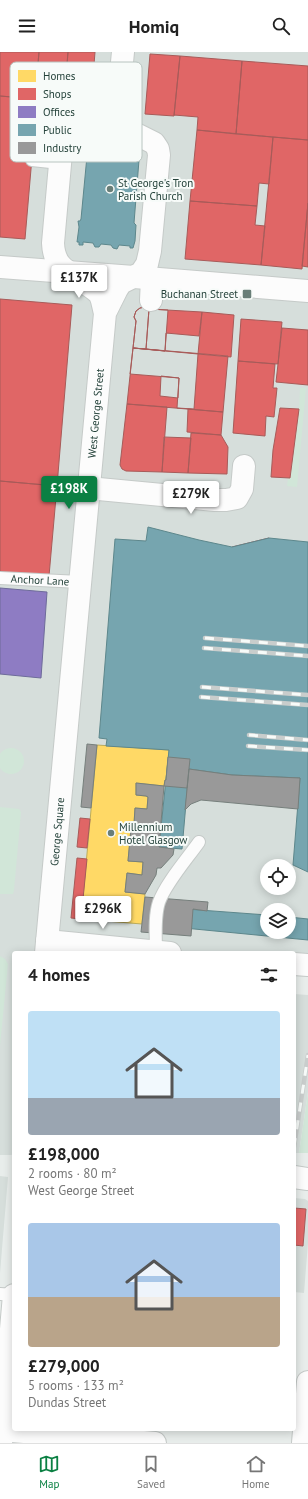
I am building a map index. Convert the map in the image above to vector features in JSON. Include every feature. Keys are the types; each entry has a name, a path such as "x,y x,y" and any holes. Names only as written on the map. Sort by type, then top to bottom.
{"street":[{"path":"122,62 123,52"},
{"path":"142,137 154,143 158,149 159,155 149,258 147,264 140,273 151,300"},
{"name":"West George Street","path":"60,163 53,254 57,262 63,268 72,273 99,294 105,313 69,711"},
{"path":"0,267 308,291"},
{"path":"105,313 116,289 121,284 143,278"},
{"path":"88,488 215,500 232,500 237,498 242,489 244,466"},
{"name":"George Square","path":"46,947 69,711"},
{"path":"46,947 140,951"},
{"path":"296,964 308,965"},
{"path":"296,1178 308,1178"},
{"path":"12,1317 1,1435 155,1443"},
{"path":"303,1443 308,1382"}],"lane":[{"path":"51,162 60,163"},
{"name":"Anchor Lane","path":"0,578 80,582"},
{"path":"163,951 157,910 164,892 199,842"},
{"path":"0,1294 12,1295"}],"shaded area":[{"path":"0,52 308,52 308,965 296,964 296,951 12,951 12,1155 0,1155"},
{"path":"296,994 308,995 308,1092 299,1153 296,1153"},
{"path":"0,1176 8,1177 0,1273"},
{"path":"296,1198 305,1199 308,1201 308,1243 304,1293 296,1292"}],"green space":[{"path":"300,388 306,388 297,487 287,486 288,478 290,478 299,409"},
{"path":"6,749 16,749 23,756 23,766 16,773 6,773 -1,766 -1,756"},
{"path":"0,807 19,809 21,812 13,894 0,894"},
{"path":"0,956 5,959 8,964 0,1046"},
{"path":"308,1092 308,1153 299,1153"}],"building: Homes":[{"path":"97,745 169,750 164,786 136,783 136,795 148,797 147,809 135,808 134,824 131,828 128,861 143,862 142,875 127,873 125,892 145,894 142,924 81,919"}],"building: Shops":[{"path":"0,52 39,52 38,62 10,62 10,97 0,96"},
{"path":"39,52 68,52 67,62 38,62"},
{"path":"68,52 95,52 94,62 67,62"},
{"path":"150,54 180,56 174,116 145,114"},
{"path":"180,56 242,61 236,134 197,130 198,117 174,115"},
{"path":"242,61 308,66 308,140 236,134"},
{"path":"0,96 10,97 10,162 32,162 25,239 0,237"},
{"path":"197,130 273,137 269,184 259,183 257,206 190,201"},
{"path":"273,137 308,140 308,203 302,269 261,265"},
{"path":"190,201 257,206 255,225 265,226 261,265 185,259"},
{"path":"308,203 308,267 302,266"},
{"path":"0,299 72,305 57,486 0,481"},
{"path":"145,307 149,309 202,312 199,336 166,333 165,351 133,348 136,321 134,317 136,311"},
{"path":"145,307 149,309 146,349 133,348 136,321 134,317 136,311"},
{"path":"149,309 168,310 165,351 146,349"},
{"path":"202,312 234,315 231,357 198,354"},
{"path":"241,319 282,322 278,364 238,361"},
{"path":"282,328 308,330 308,385 276,382"},
{"path":"133,348 228,356 223,412 127,404","holes":["161,376 179,378 178,398 160,396"]},
{"path":"133,348 198,354 194,409 177,408 179,378 130,374"},
{"path":"238,361 275,364 273,388 277,388 274,417 266,416 265,436 233,433"},
{"path":"127,404 167,407 162,472 126,471 122,469 120,465"},
{"path":"280,408 299,409 290,478 271,477 273,450"},
{"path":"188,409 223,412 221,435 187,432"},
{"path":"191,433 221,435 228,447 227,474 188,473"},
{"path":"164,437 191,438 188,473 162,472"},
{"path":"0,481 57,486 49,576 0,572"},
{"path":"269,538 268,569 225,566 226,550 231,549 232,547"},
{"path":"80,818 90,819 87,848 77,847"},
{"path":"77,858 87,859 81,919 71,918"},
{"path":"296,1208 306,1209 303,1246 296,1245"}],"building: Offices":[{"path":"0,588 47,592 41,678 0,674"}],"building: Public":[{"name":"St George's Tron Parish Church","path":"86,162 139,162 134,223 136,225 135,241 133,248 130,248 130,246 119,245 117,249 113,248 111,245 101,244 99,247 95,247 93,243 83,242 83,245 79,245 79,242 77,242 79,227 78,221 81,219"},
{"path":"148,527 232,547 269,538 308,542 308,872 296,866 296,859 293,859 300,778 232,775 189,769 182,849 159,847 169,750 106,746 107,739 99,738 115,539 146,541"},
{"path":"186,909 260,914 260,935 184,928"},
{"path":"296,918 308,919 308,940 296,939"}],"building: Industry":[{"path":"87,744 97,745 91,808 81,807"},
{"path":"168,757 190,759 187,788 164,786"},
{"path":"189,769 232,775 300,778 298,809 201,800 191,804 185,810"},
{"path":"136,783 164,786 159,847 174,849 173,855 161,868 157,868 156,875 145,894 125,892 127,873 142,875 143,862 128,861 131,828 134,824 135,808 147,809 148,797 136,795"},
{"path":"145,897 208,902 207,911 193,909 191,936 141,932"}],"railway":[{"path":"205,638 308,646"},
{"path":"204,648 308,656"},
{"path":"202,687 308,695"},
{"path":"201,697 308,705"},
{"path":"249,735 308,740"},
{"path":"248,746 308,750"},
{"path":"296,1134 308,1055"}],"place":[{"name":"St George's Tron Parish Church","path":"110,189"},
{"name":"Buchanan Street","path":"247,294"},
{"name":"Millennium Hotel Glasgow","path":"111,833"}]}
